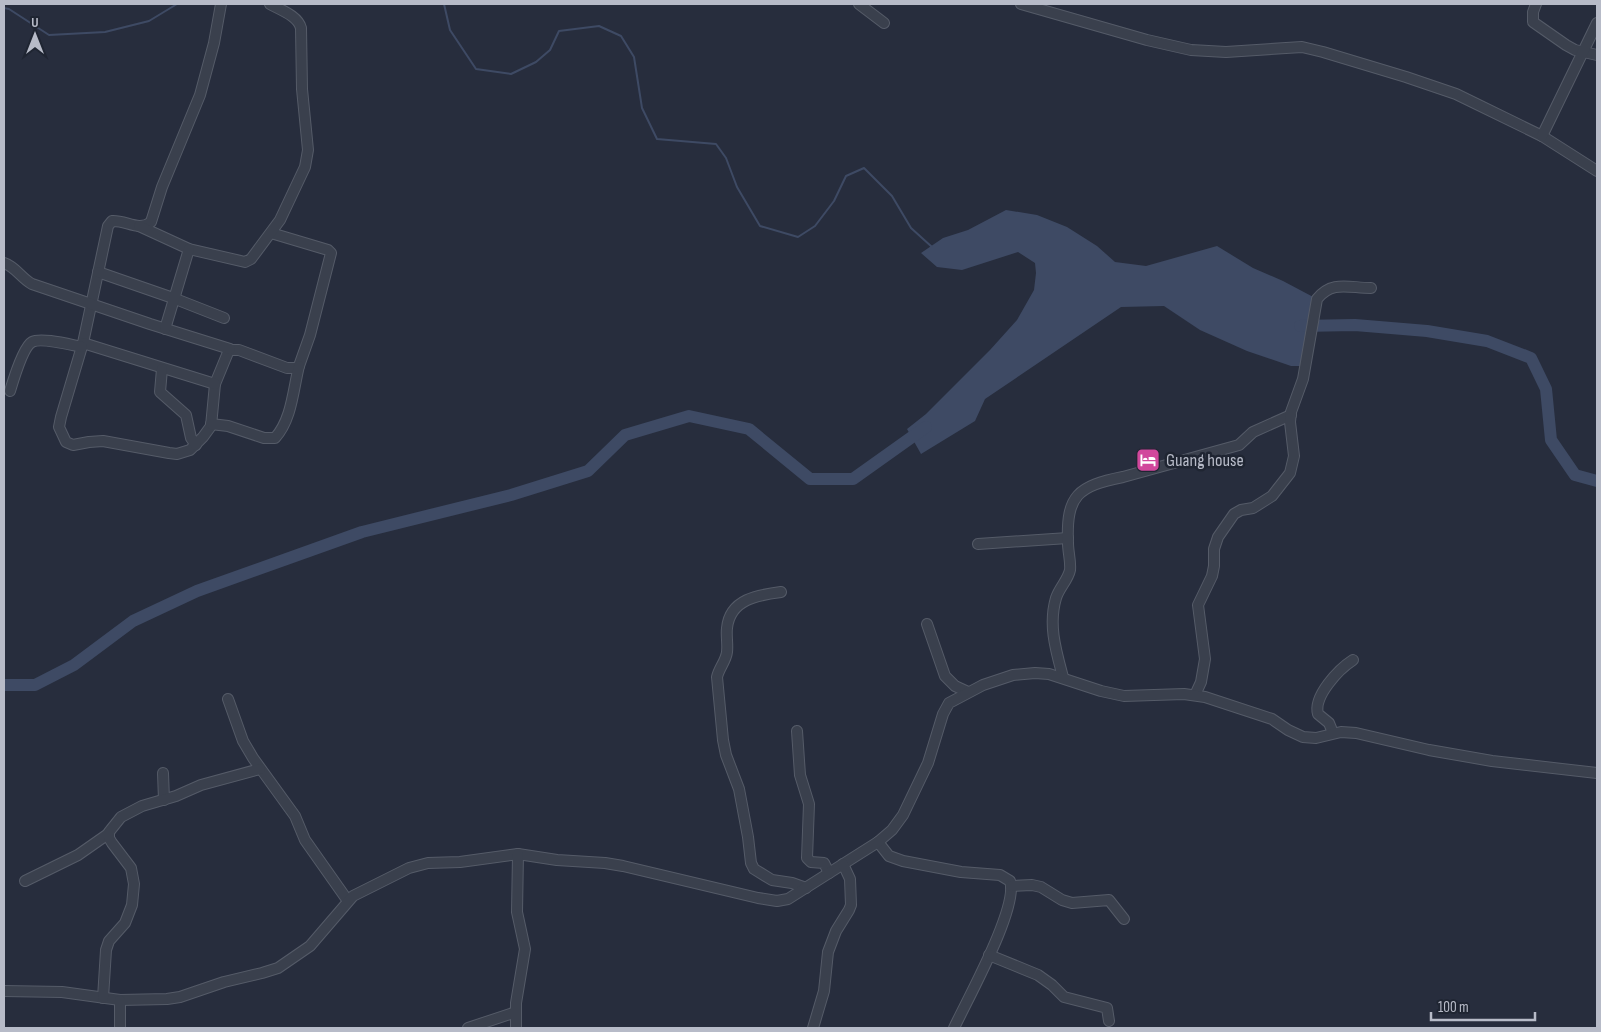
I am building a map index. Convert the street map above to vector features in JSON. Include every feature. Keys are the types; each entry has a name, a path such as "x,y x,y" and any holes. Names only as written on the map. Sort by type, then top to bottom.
{"street":[{"path":"139,226 144,226 151,222 162,187 195,107 214,43 221,4"},
{"path":"230,349 227,352 215,384 209,430 196,445 185,453 177,454 103,441 73,445 66,442 59,427 60,422 83,345 104,242 110,222 116,220 139,226 189,249 245,262 251,259 271,232 295,192 306,167 308,150 302,89 302,28 295,18 270,4"},
{"path":"858,4 884,23"},
{"path":"1021,4 1147,40 1191,50 1226,52 1302,47 1317,50 1456,94 1542,136 1597,171"},
{"path":"1536,4 1533,12 1533,22 1575,50 1597,54"},
{"path":"1542,136 1597,23"},
{"path":"211,424 228,426 264,438 275,438 281,431 288,413 299,366 310,335 331,253 328,250 271,232"},
{"path":"165,329 189,249"},
{"path":"4,263 15,269 32,284 92,305 253,355 287,368 299,366"},
{"path":"98,272 224,318"},
{"path":"1195,695 1201,682 1205,659 1198,605 1212,576 1215,544 1234,514 1240,510 1253,508 1272,496 1290,473 1294,456 1291,416 1293,404 1301,387 1317,299 1330,287 1371,288"},
{"path":"10,391 28,346 32,342 44,340 83,345 215,384"},
{"path":"162,369 160,392 186,415 191,438 196,445"},
{"path":"1063,678 1054,645 1055,599 1058,590 1070,572 1069,512 1072,503 1078,495 1094,484 1239,446 1253,432 1291,416"},
{"path":"978,544 1068,538"},
{"path":"781,592 752,597 742,601 729,618 726,657 717,677 720,714 726,755 740,796 751,863 754,869 772,880 792,883 806,888"},
{"path":"927,624 945,676 955,686 968,692"},
{"path":"1333,733 1329,723 1318,714 1317,704 1336,674 1343,666 1353,660"},
{"path":"4,991 62,992 120,1000 168,999 180,997 224,982 262,974 278,968 310,946 348,901 361,891 419,865 460,862 518,854 557,860 623,866 770,900 788,899 878,842 892,830 903,815 928,763 945,708 954,699 1000,678 1013,675 1035,673 1063,678 1101,691 1124,696 1195,695 1261,714 1303,738 1316,738 1333,733 1356,733 1429,750 1492,761 1597,773"},
{"path":"228,699 244,741 260,769 295,816 305,840 348,901"},
{"path":"797,731 800,775 809,804 807,858 811,862 824,863 829,873"},
{"path":"26,881 78,855 108,834 116,822 128,812 176,796 201,785 260,769"},
{"path":"163,773 164,800"},
{"path":"103,998 106,950 110,941 125,923 132,905 134,884 130,868 112,843 108,834"},
{"path":"878,842 887,854 896,859 961,872 1000,875 1006,878 1011,886 1009,902 998,937 954,1028"},
{"path":"516,1028 516,1012 525,948 517,912 518,854"},
{"path":"813,1028 824,991 828,952 836,931 850,910 851,905 850,879 843,864"},
{"path":"1011,886 1032,885 1041,887 1062,900 1072,903 1109,900 1124,919"},
{"path":"989,955 1038,975 1064,997 1106,1008 1109,1021"},
{"path":"120,1000 120,1028"},
{"path":"468,1028 516,1012"}],"water":[{"path":"1006,210 1037,215 1067,227 1097,246 1115,262 1146,266 1217,246 1253,268 1317,299 1304,366 1291,366 1247,351 1200,330 1164,306 1121,307 985,399 975,421 921,454 907,429 926,414 1017,320 1034,290 1036,273 1035,263 1018,252 962,270 937,267 921,253 943,238 968,230"}],"waterway":[{"path":"4,8 9,9 49,35 105,32 149,21 177,4"},
{"path":"444,4 450,30 476,69 511,74 536,62 550,50 559,31 599,26 621,36 634,57 642,108 657,139 716,144 726,158 737,187 760,226 798,237 815,226 834,201 846,176 864,168 892,196 911,228 932,247"},
{"path":"1300,326 1355,325 1427,331 1487,341 1531,358 1546,389 1551,440 1575,475 1597,481"},
{"path":"4,685 35,685 74,665 133,621 197,591 362,532 511,495 588,471 625,435 689,416 749,429 810,479 853,479 926,427"}],"place":[{"name":"Guang house","path":"1148,460"}]}
